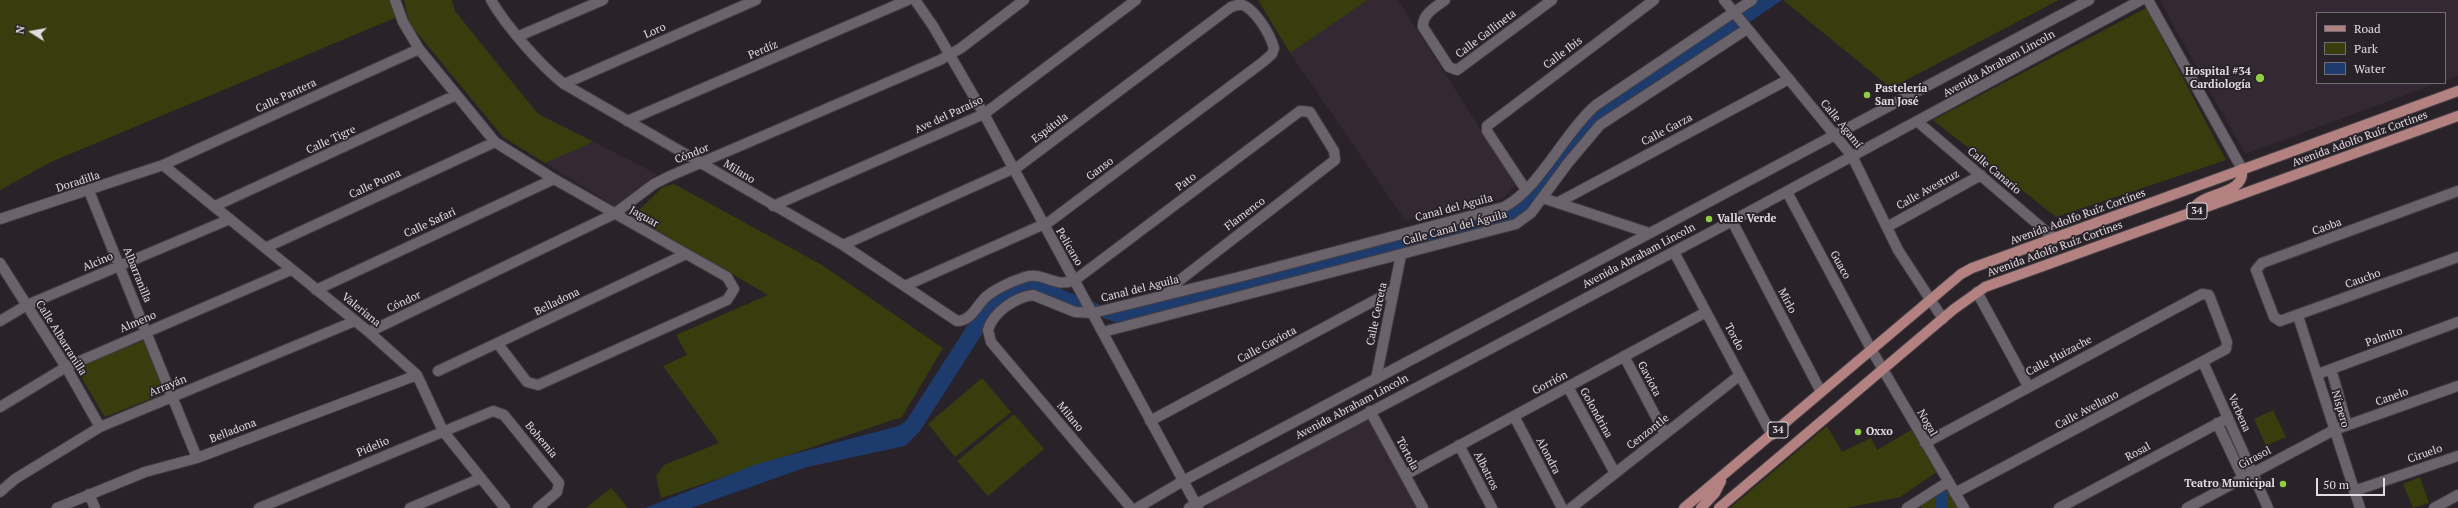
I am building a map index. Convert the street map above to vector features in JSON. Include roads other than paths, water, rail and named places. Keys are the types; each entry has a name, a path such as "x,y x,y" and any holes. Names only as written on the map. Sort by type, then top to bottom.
{"main road":[{"name":"Avenida Adolfo Ruíz Cortines","path":"2242,169 2346,133 2458,90"},
{"name":"Avenida Adolfo Ruíz Cortines","path":"1719,508 1883,369 1977,292 2458,116"},
{"path":"2190,213 2204,199 2238,184 2242,178 2242,169"},
{"name":"Avenida Adolfo Ruíz Cortínes","path":"1929,299 1951,281 1972,268 2055,239 2242,169"},
{"name":"34","path":"1684,508 1723,477 1929,299"},
{"path":"1701,508 1715,493 1723,477"}],"street":[{"name":"Jaguar","path":"395,0 403,22 419,49 495,142 614,214 727,277 734,289 727,300 534,385 527,382 498,344"},
{"name":"Milano","path":"491,0 553,76 564,84 773,206 843,245 907,285 952,319 960,321 967,318 987,296 1025,277 1041,277 1064,284 1075,280"},
{"path":"519,36 603,0"},
{"name":"Loro","path":"564,84 756,0"},
{"name":"Perdíz","path":"627,121 908,0"},
{"name":"Pelícano","path":"915,0 950,55 984,114 1013,170 1075,280 1183,481 1194,507"},
{"name":"Cóndor","path":"369,332 614,214 654,184 950,55 1024,0"},
{"name":"Ave del Paraíso","path":"773,206 984,114 1136,0"},
{"name":"Calle Gallineta","path":"1445,0 1423,19 1423,27 1448,67 1452,70 1457,70 1470,62 1552,0"},
{"name":"Calle Ibis","path":"1526,190 1487,131 1487,126 1654,0"},
{"name":"Calle Agamí","path":"1724,0 1852,156 1909,269 1943,319"},
{"name":"Canal del Aguila","path":"991,342 988,330 997,314 1027,296 1039,297 1075,312 1093,313 1165,296 1494,210 1513,202 1526,190 1585,114 1735,15 1752,0"},
{"path":"1137,508 1183,481 1833,134 2089,0"},
{"name":"Avenida Abraham Lincoln","path":"1194,507 1370,411 1918,122 2141,0"},
{"path":"2148,0 2242,169"},
{"name":"Espátula","path":"843,245 1013,170 1231,7 1240,4 1251,11 1267,34"},
{"name":"Calle Canal del Águila","path":"1103,332 1516,224 1530,214 1568,163 1600,125 1746,27"},
{"name":"Ganso","path":"907,285 1043,225 1263,62 1272,54 1274,48 1267,34"},
{"name":"Calle Pantera","path":"163,165 419,49"},
{"name":"Calle Garza","path":"1557,203 1788,79"},
{"name":"Calle Tigre","path":"214,206 456,95"},
{"name":"Pato","path":"1075,280 1300,111 1306,110 1313,115 1334,151"},
{"name":"Calle Canario","path":"1918,122 2055,239"},
{"name":"Calle Puma","path":"265,248 495,142"},
{"name":"Flamenco","path":"1165,296 1180,280 1331,164 1335,160 1334,151"},
{"name":"Doradilla","path":"0,220 163,165"},
{"name":"Valeriana","path":"163,165 369,332 417,375 443,431 505,508"},
{"name":"Calle Avestruz","path":"1887,227 1980,175"},
{"name":"Calle Safari","path":"316,290 554,179"},
{"name":"Albarranilla","path":"89,191 147,331 172,398 197,458"},
{"name":"Caoba","path":"2275,319 2257,274 2259,265 2458,191"},
{"name":"Guaco","path":"1787,192 1871,349"},
{"path":"1543,198 1649,233"},
{"name":"Alcino","path":"0,321 27,305 230,219"},
{"name":"Mirlo","path":"1732,221 1821,392"},
{"name":"Tordo","path":"1674,252 1772,435"},
{"name":"Belladona","path":"438,371 686,254"},
{"name":"Calle Cerceta","path":"1376,379 1401,255"},
{"name":"Caucho","path":"2275,319 2280,321 2298,316 2458,257"},
{"name":"Calle Albarranilla","path":"0,263 66,367 100,427"},
{"name":"Almeno","path":"0,407 66,367 291,270"},
{"name":"Calle Gaviota","path":"1150,421 1394,290"},
{"path":"1977,292 2028,386"},
{"name":"Calle Huizache","path":"1925,443 2028,386 2206,293 2209,295 2228,345"},
{"name":"Gorrión","path":"1405,475 1706,312"},
{"name":"Níspero","path":"2298,316 2318,374 2334,430 2360,508"},
{"name":"Arrayán","path":"0,492 15,479 100,427 355,321"},
{"name":"Palmito","path":"2318,374 2458,322"},
{"name":"Milano","path":"991,342 1131,508"},
{"name":"Calle Avellano","path":"1956,493 2203,362 2226,349 2228,345"},
{"name":"Nogal","path":"1871,349 1964,508"},
{"name":"Gaviota","path":"1624,356 1665,434"},
{"name":"Verbena","path":"2203,362 2228,418 2248,475"},
{"path":"2331,369 2347,425"},
{"name":"Belladona","path":"57,508 145,472 197,458 417,375"},
{"name":"Cenzontle","path":"1571,508 1740,375"},
{"name":"Canelo","path":"2334,430 2458,386"},
{"name":"Golondrina","path":"1568,387 1615,473"},
{"name":"Pidelio","path":"259,508 443,431 490,412 497,411"},
{"name":"Bohemia","path":"497,411 504,415 556,477 559,488 538,508"},
{"name":"Tórtola","path":"1370,411 1423,508"},
{"name":"Alondra","path":"1514,416 1562,508"},
{"name":"Rosal","path":"2059,508 2228,418"},
{"path":"2217,424 2268,508"},
{"name":"Girasol","path":"2187,508 2334,430"},
{"name":"Albatros","path":"1459,445 1492,508"},
{"name":"Ciruelo","path":"2354,491 2458,456"},
{"path":"410,508 481,478"},
{"path":"1907,508 1921,504 1948,482"},
{"path":"89,494 95,508"},
{"path":"2434,508 2458,495"}],"water":[{"path":"1756,0 1782,0 1608,119 1523,221 1117,323 1034,292 998,309 920,431 905,446 807,467 691,508 645,508 757,464 898,426 906,421 985,298 1025,277 1041,277 1063,290 1116,311 1513,202 1577,123"},
{"path":"1947,487 1947,508 1936,508 1936,494"}],"place":[{"name":"Hospital #34 Cardiología","path":"2260,78"},
{"name":"Pastelería San José","path":"1867,95"},
{"name":"Valle Verde","path":"1709,219"},
{"name":"Oxxo","path":"1858,432"},
{"name":"Teatro Municipal","path":"2283,484"}]}
